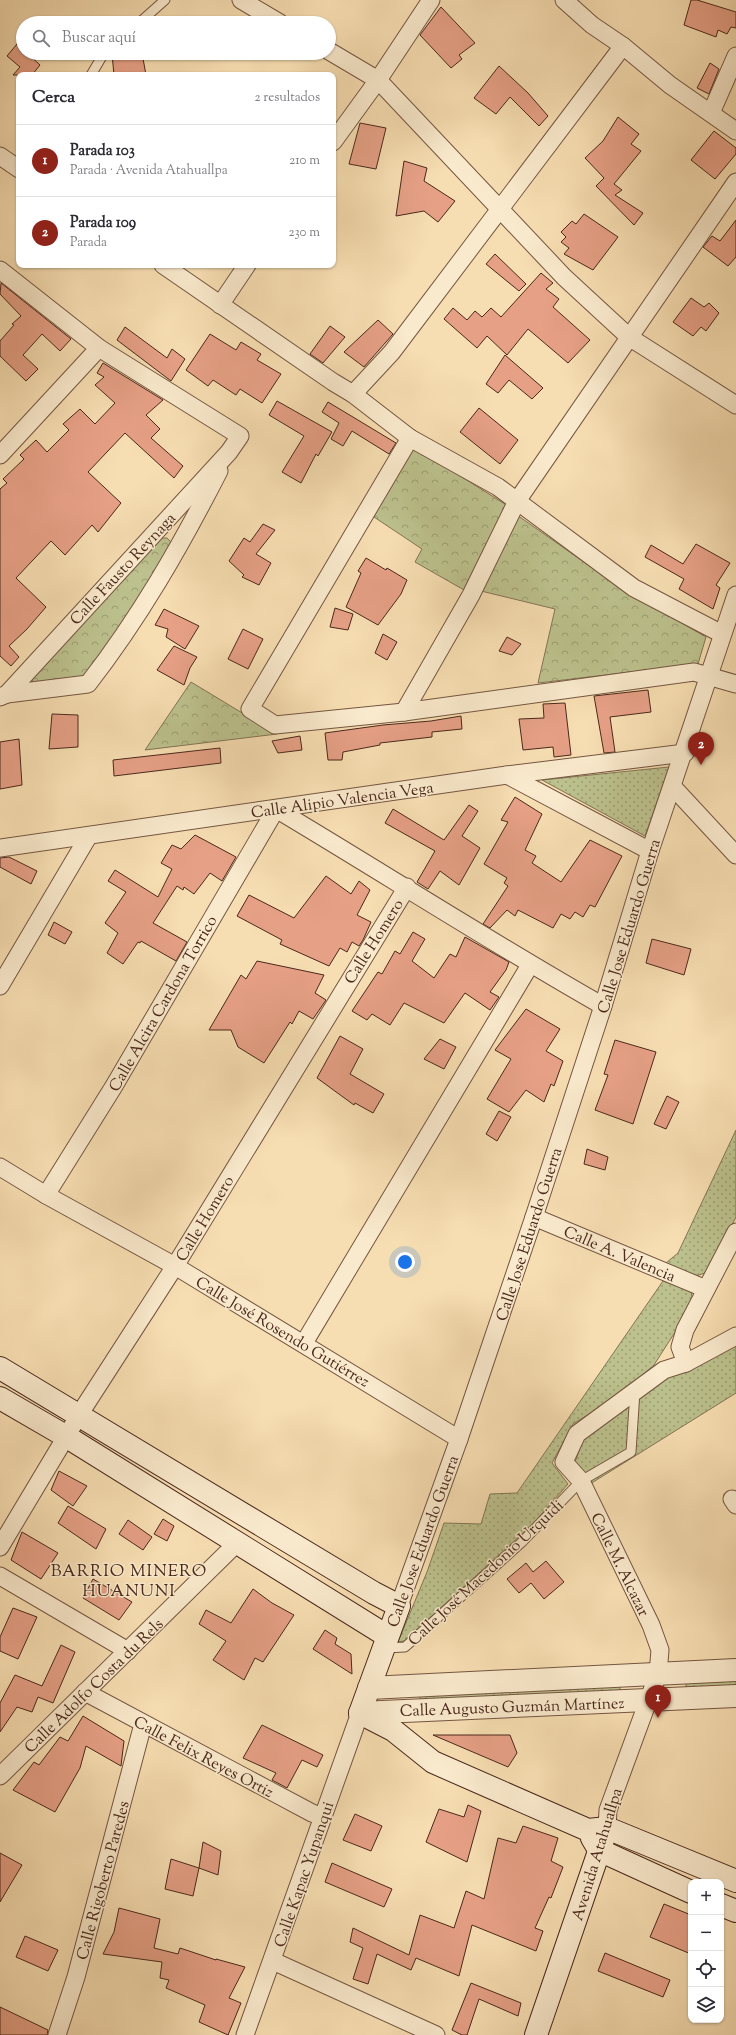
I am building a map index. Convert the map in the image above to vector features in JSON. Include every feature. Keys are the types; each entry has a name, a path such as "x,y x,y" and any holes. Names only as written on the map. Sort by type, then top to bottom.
{"main road":[{"path":"0,1368 374,1593 399,1606"},
{"path":"0,1398 67,1437 237,1543 385,1642"},
{"name":"Calle Jose Eduardo Guerra","path":"360,1713 399,1606"},
{"name":"Calle Augusto Guzmán Martínez","path":"369,1688 736,1670"},
{"name":"Calle Augusto Guzmán Martínez","path":"360,1713 736,1696"},
{"path":"360,1713 393,1730 433,1762 597,1829 736,1881"},
{"name":"Avenida Atahuallpa","path":"536,2035 599,1850 597,1829"},
{"path":"599,1850 688,1891"},
{"path":"724,1906 736,1911"}],"street":[{"path":"241,0 268,16"},
{"path":"336,138 378,80 431,0"},
{"path":"564,0 592,25 623,46 670,85 736,131"},
{"path":"353,394 392,352 623,46"},
{"path":"336,55 378,80 564,277 629,337 736,405"},
{"path":"711,113 736,56"},
{"path":"0,156 16,167"},
{"path":"404,712 471,595 517,502 629,337 707,227 736,182"},
{"path":"167,268 353,394 410,438 498,488 634,588 722,634"},
{"path":"220,305 246,268"},
{"path":"0,270 99,348 0,455"},
{"name":"Calle Fausto Reynaga","path":"3,695 229,452 240,436 99,348"},
{"path":"410,438 250,709 275,725 404,712 694,672 736,684"},
{"path":"3,695 88,684 122,640 184,539 229,452"},
{"path":"709,676 736,595"},
{"name":"Calle Jose Eduardo Guerra","path":"399,1606 459,1439 534,1217 603,1006 650,851 685,752 709,676"},
{"name":"Calle Alipio Valencia Vega","path":"0,848 276,810 507,775 685,752"},
{"path":"507,775 650,851"},
{"path":"673,787 736,855"},
{"path":"276,810 406,887 530,965 603,1006"},
{"name":"Calle Alcira Cardona Torrico","path":"46,1195 114,1086 276,810"},
{"path":"0,986 88,837"},
{"name":"Calle Homero","path":"0,1547 80,1415 175,1266 406,887"},
{"path":"304,1343 530,965"},
{"name":"Calle José Rosendo Gutiérrez","path":"0,1167 46,1195 175,1266 304,1343 459,1439"},
{"name":"Calle A. Valencia","path":"534,1217 706,1289"},
{"path":"686,1363 680,1347 685,1330 736,1232"},
{"path":"635,1391 664,1370 686,1363 736,1336"},
{"name":"Calle M. Alcazar","path":"635,1391 577,1434 564,1462 581,1482 650,1625 660,1650 658,1674"},
{"name":"Calle Adolfo Costa du Rels","path":"0,1775 237,1543"},
{"path":"0,1576 128,1651"},
{"name":"Avenida Atahuallpa","path":"597,1829 608,1810 658,1674"},
{"name":"Calle Felix Reyes Ortiz","path":"85,1692 312,1813 323,1817"},
{"name":"Calle Kapac Yupanqui","path":"245,2035 273,1961 360,1713"},
{"name":"Calle Rigoberto Paredes","path":"57,2035 76,1977 143,1724"},
{"path":"273,1961 436,2035"}],"lane":[{"path":"147,16 165,0"},
{"path":"93,72 100,60"},
{"name":"Calle José Macedonio Urquidi","path":"385,1642 405,1647 522,1542 581,1482 631,1452 635,1391"}],"green space":[{"path":"411,445 508,506 464,590 415,562 422,549 371,515"},
{"path":"517,515 621,588 706,637 698,664 538,683 555,609 481,591"},
{"path":"160,538 167,538 171,542 171,550 103,658 82,678 36,686 32,682 33,677"},
{"path":"191,682 277,734 145,750"},
{"path":"669,767 645,836 542,780"},
{"path":"736,1130 736,1217 708,1272 696,1276 666,1263 678,1253"},
{"path":"663,1281 691,1291 693,1304 654,1365 615,1398 573,1424 552,1463 568,1484 532,1525 404,1641 398,1642 427,1572 444,1523 481,1524 490,1494 517,1493"},
{"path":"736,1344 736,1393 590,1484 575,1462 584,1437 671,1375"},
{"path":"736,1679 736,1685 686,1688 686,1682"},
{"path":"620,1684 620,1691 420,1700 420,1694"}],"building":[{"path":"691,0 697,0 736,12 736,28 731,27 727,34 718,30 716,37 684,25"},
{"path":"441,7 475,43 459,55 462,59 451,68 420,35"},
{"path":"16,45 16,60 35,60 40,65 34,72 16,72 16,75 13,75 20,67 7,56"},
{"path":"113,60 143,60 145,72 114,72"},
{"path":"710,63 719,69 709,94 697,88"},
{"path":"499,66 528,93 548,116 539,126 510,97 496,114 474,98"},
{"path":"618,117 639,134 631,144 641,151 614,184 622,190 615,195 643,213 634,225 596,186 604,178 585,158 603,141"},
{"path":"360,123 386,128 376,169 349,164"},
{"path":"714,131 736,148 736,154 715,179 691,160"},
{"path":"404,161 427,168 424,181 455,201 438,222 424,211 396,216"},
{"path":"584,214 618,237 593,270 564,254 569,248 561,242 566,237 561,232 572,221 576,224"},
{"path":"736,220 736,257 728,266 703,247 712,236 720,241"},
{"path":"495,254 526,284 519,291 486,264"},
{"path":"541,273 553,283 546,289 559,299 553,307 590,340 568,363 528,329 507,355 487,336 477,348 444,319 453,308 467,320 475,311 482,317 491,308 501,317"},
{"path":"1,283 71,339 60,351 42,334 23,355 38,369 26,381 0,356 0,341 14,325 12,324 21,316 0,294"},
{"path":"691,298 704,307 709,303 719,313 706,331 701,327 693,336 673,322"},
{"path":"378,320 393,334 364,367 344,352"},
{"path":"330,326 345,337 323,363 310,354"},
{"path":"125,327 167,358 172,349 185,359 171,381 117,340"},
{"path":"210,334 236,350 241,342 261,354 257,360 281,374 262,403 240,389 236,395 213,380 208,386 186,370"},
{"path":"505,355 543,388 532,399 509,380 498,393 486,384"},
{"path":"103,363 163,400 146,415 160,429 151,438 183,466 174,478 125,433 88,472 121,503 98,532 92,525 65,555 51,541 16,578 46,607 27,629 9,646 19,657 11,666 0,656 0,489 7,483 3,479 24,459 20,455 36,440 47,452 69,430 63,424 80,409 95,424 115,403 95,385 104,377 97,373"},
{"path":"277,401 332,432 318,456 316,454 301,483 282,472 304,436 269,415"},
{"path":"328,402 396,443 389,454 352,431 343,446 331,439 339,423 322,412"},
{"path":"479,408 518,440 500,464 460,432"},
{"path":"263,524 275,530 256,554 271,563 259,585 242,577 244,575 229,561 244,538 250,542"},
{"path":"696,544 730,563 716,585 720,588 713,609 679,589 684,579 645,557 651,545 683,564"},
{"path":"366,558 407,580 401,594 378,625 346,607 361,573 358,571"},
{"path":"335,608 353,614 348,630 330,627"},
{"path":"164,609 199,626 185,649 166,637 168,629 155,625"},
{"path":"243,629 263,639 248,669 228,659"},
{"path":"383,634 397,642 387,660 375,653"},
{"path":"507,637 521,644 512,655 499,651"},
{"path":"174,646 197,657 190,668 184,685 157,670"},
{"path":"648,690 651,712 610,717 615,752 604,753 594,696"},
{"path":"565,703 571,755 554,757 553,747 523,750 519,719 544,718 543,704"},
{"path":"52,714 78,715 78,747 49,749"},
{"path":"461,716 462,729 432,732 432,737 380,743 380,745 343,752 342,760 328,760 325,733 383,725 431,721"},
{"path":"300,736 302,750 278,753 272,741"},
{"path":"19,739 22,785 0,789 0,742"},
{"path":"220,748 221,763 114,776 113,760"},
{"path":"515,797 542,814 525,850 536,856 532,863 561,882 590,840 622,856 595,907 590,905 583,917 575,912 570,919 561,914 553,928 518,910 515,916 507,910 490,928 483,924 508,886 504,883 507,878 484,864 508,822 501,820"},
{"path":"469,805 478,811 462,836 480,848 459,885 440,871 428,889 417,882 435,851 385,823 393,809 444,840"},
{"path":"195,835 236,857 222,881 210,873 194,894 184,887 183,890 177,886 153,923 187,942 176,961 141,941 140,943 138,942 123,964 107,953 118,933 105,923 126,892 108,881 115,870 158,897 172,869 161,863 172,845 181,849"},
{"path":"9,857 37,871 31,884 0,867 0,858"},
{"path":"326,876 351,894 359,881 370,890 357,915 371,922 363,940 359,946 352,942 347,952 340,948 329,966 280,944 282,940 237,916 249,895 294,918"},
{"path":"54,922 72,932 65,944 48,935"},
{"path":"413,932 425,939 412,961 434,978 450,954 456,957 465,937 509,962 506,970 490,992 499,997 490,1010 465,993 444,1023 404,1003 390,1025 372,1014 367,1020 352,1011 378,972 382,974 395,951 400,954"},
{"path":"652,939 691,949 684,975 646,963"},
{"path":"257,961 324,975 315,993 326,1000 313,1019 299,1011 292,1024 290,1022 264,1063 238,1047 231,1030 209,1030 241,975 246,979"},
{"path":"526,1009 560,1029 546,1051 563,1061 554,1086 551,1084 544,1102 526,1090 509,1112 487,1099 511,1059 495,1050"},
{"path":"340,1036 363,1049 350,1074 384,1094 373,1113 355,1103 354,1105 317,1078"},
{"path":"440,1039 456,1047 444,1069 424,1059"},
{"path":"615,1040 656,1052 633,1124 595,1110 608,1075 604,1074"},
{"path":"667,1096 679,1102 666,1129 654,1124"},
{"path":"499,1111 511,1117 497,1141 486,1134"},
{"path":"587,1149 608,1157 605,1170 584,1164"},
{"path":"59,1471 87,1486 73,1506 51,1490"},
{"path":"68,1506 106,1529 96,1549 58,1523"},
{"path":"163,1519 174,1526 167,1541 154,1534"},
{"path":"128,1520 152,1537 143,1550 119,1534"},
{"path":"22,1532 58,1553 41,1579 11,1560"},
{"path":"546,1561 564,1582 544,1599 531,1583 519,1593 507,1579 526,1563 533,1572"},
{"path":"93,1579 132,1602 119,1620 83,1598"},
{"path":"253,1589 272,1603 294,1615 263,1662 255,1658 244,1680 213,1660 226,1641 199,1624 206,1610 231,1623"},
{"path":"13,1608 37,1617 18,1659 0,1651 0,1637"},
{"path":"325,1630 337,1638 335,1644 351,1654 352,1674 313,1649"},
{"path":"61,1645 75,1652 53,1703 38,1697 32,1712 17,1707 0,1732 0,1703 15,1675 42,1686"},
{"path":"83,1716 124,1741 121,1766 86,1746 80,1768 55,1812 13,1790 34,1762 39,1765 60,1737 68,1741"},
{"path":"262,1725 323,1755 317,1767 302,1760 287,1788 272,1780 276,1773 243,1758"},
{"path":"433,1735 510,1735 517,1753 508,1767"},
{"path":"468,1805 481,1811 467,1862 426,1842 439,1809 464,1817"},
{"path":"355,1814 382,1826 371,1851 343,1840"},
{"path":"523,1826 558,1838 551,1861 563,1867 551,1898 549,1897 535,1928 543,1931 536,1951 472,1925 459,1976 416,1958 411,1970 377,1954 368,1984 353,1979 363,1948 350,1942 353,1928 409,1955 420,1915 454,1928 466,1891 484,1899 498,1838 516,1843"},
{"path":"203,1842 221,1851 218,1875 199,1868"},
{"path":"0,1853 22,1865 0,1902"},
{"path":"171,1859 199,1868 193,1896 165,1889"},
{"path":"332,1863 392,1889 384,1907 325,1882"},
{"path":"664,1904 688,1914 688,1953 650,1937"},
{"path":"119,1908 160,1919 154,1948 178,1954 180,1948 216,1960 245,1967 229,1998 241,2003 228,2035 199,2022 205,2005 166,1988 169,1980 160,1978 162,1962 103,1954 114,1932"},
{"path":"25,1936 58,1950 48,1971 16,1957"},
{"path":"605,1953 670,1980 663,1997 598,1971"},
{"path":"471,1983 521,2003 518,2016 479,1999 467,2035 462,2035 452,2030"},
{"path":"0,2007 48,2030 47,2035 0,2035"}],"place":[{"name":"Parada 109","path":"701,765"},
{"name":"Parada 103","path":"658,1718"}],"district":[{"name":"BARRIO MINERO HUANUNI","path":"129,1580"}]}
